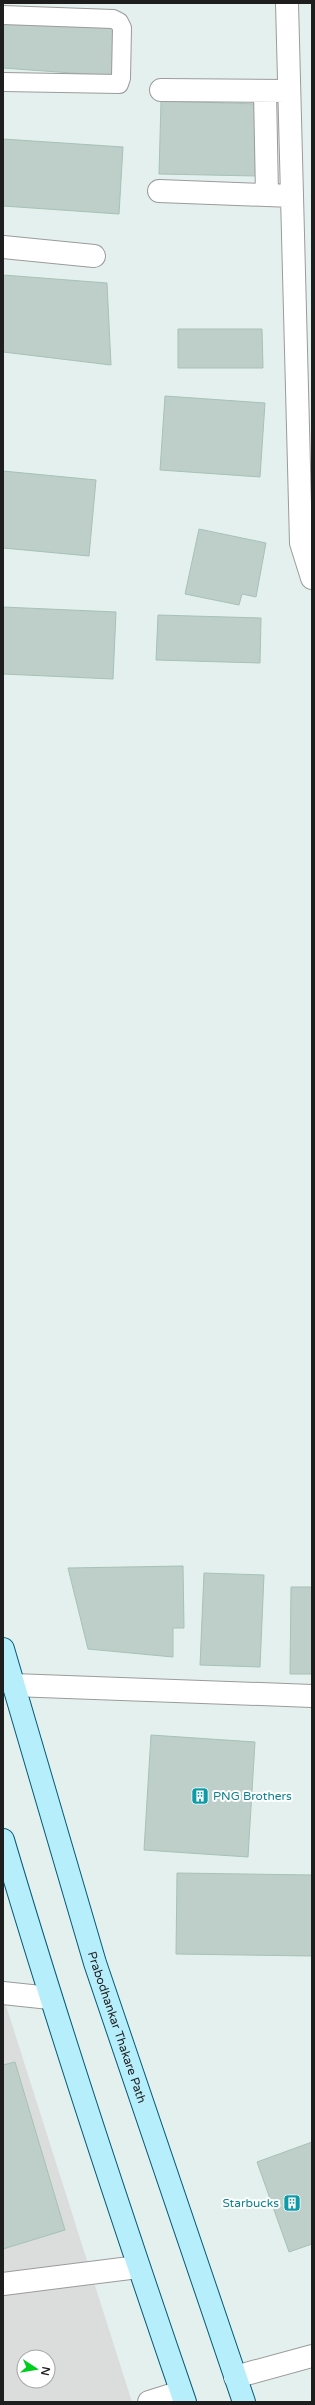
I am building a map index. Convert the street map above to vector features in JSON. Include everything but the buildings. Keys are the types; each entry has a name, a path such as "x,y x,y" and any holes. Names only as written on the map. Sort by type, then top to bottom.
{"main road":[{"name":"Prabodhankar Thakare Path","path":"3,1649 96,1963 244,2402"},
{"path":"3,1840 50,1998 138,2267 183,2397"}],"street":[{"path":"287,3 301,543 312,578"},
{"path":"161,90 289,91"},
{"path":"265,91 267,195"},
{"path":"158,191 292,196"},
{"path":"3,247 94,256"},
{"path":"14,1685 312,1696"},
{"path":"3,1993 50,1998"},
{"path":"3,2284 138,2267"},
{"path":"236,2377 312,2356"},
{"path":"149,2402 183,2397"}],"lane":[{"path":"3,15 113,19 119,22 122,28 121,78 119,84 3,82"}],"shaded area":[{"path":"3,1996 132,2402 3,2402"}],"place":[{"name":"PNG Brothers","path":"200,1796"},
{"name":"Starbucks","path":"292,2203"}]}
